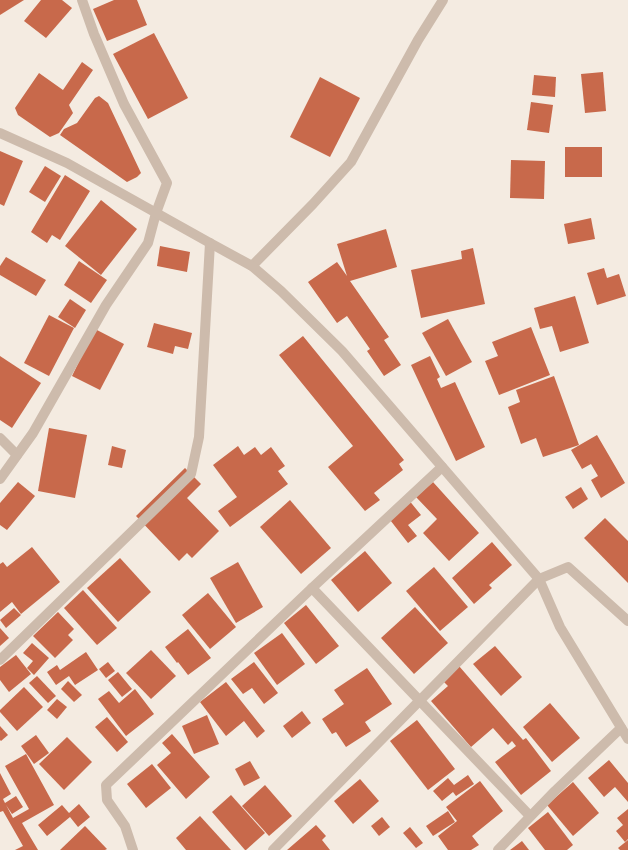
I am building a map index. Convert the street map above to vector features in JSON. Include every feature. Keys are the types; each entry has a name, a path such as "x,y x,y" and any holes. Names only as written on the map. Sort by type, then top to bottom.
{"street":[{"path":"0,478 33,433 106,305 148,243 156,213 167,183 124,104 94,34 82,0"},
{"path":"252,266 313,204 350,162 418,40 443,0"},
{"path":"0,133 67,163 252,266 281,291 342,351 539,579 560,627 628,739"},
{"path":"0,660 190,474 199,437 210,243"},
{"path":"0,438 17,455"},
{"path":"133,850 125,826 107,800 106,785 312,588 442,467"},
{"path":"273,850 539,579 568,567 628,621"},
{"path":"312,588 530,816"},
{"path":"498,850 555,791 621,728"}],"building":[{"path":"0,0 24,0 0,15"},
{"path":"41,0 62,0 72,8 46,38 24,21"},
{"path":"114,0 137,0 147,25 107,41 93,9"},
{"path":"154,33 188,98 148,119 113,54"},
{"path":"82,62 93,70 69,105 73,113 59,133 50,137 18,115 15,108 39,73 63,90"},
{"path":"603,72 606,111 585,113 581,74"},
{"path":"534,75 556,77 555,97 532,95"},
{"path":"320,77 360,98 330,157 290,137"},
{"path":"99,96 108,103 141,173 137,177 127,182 60,135 64,129 77,123 95,98"},
{"path":"531,102 553,105 549,133 527,130"},
{"path":"565,147 602,147 602,177 565,177"},
{"path":"0,151 23,161 4,206 0,204"},
{"path":"511,160 545,161 544,199 510,198"},
{"path":"45,166 61,176 45,202 29,192"},
{"path":"65,175 90,191 60,240 52,235 47,243 31,232"},
{"path":"101,200 137,229 101,275 65,246"},
{"path":"591,218 595,239 568,244 564,224"},
{"path":"386,229 397,267 350,281 389,337 384,340 401,365 384,376 367,351 370,349 347,316 337,323 308,282 337,262 347,276 337,244"},
{"path":"160,246 190,252 187,272 157,266"},
{"path":"473,248 485,304 421,318 411,270 462,259 461,251"},
{"path":"6,257 46,280 36,296 0,275 0,266"},
{"path":"79,261 107,280 91,303 64,285"},
{"path":"604,268 607,278 619,274 626,296 597,305 587,273"},
{"path":"575,296 589,343 560,352 552,326 540,329 534,308"},
{"path":"70,299 86,310 75,328 58,317"},
{"path":"49,315 74,328 49,376 24,363"},
{"path":"448,319 472,362 446,376 422,333"},
{"path":"154,323 192,333 188,349 175,346 173,354 147,347"},
{"path":"531,327 550,375 499,395 485,361 498,356 492,342"},
{"path":"95,329 124,344 100,390 72,376"},
{"path":"303,336 404,460 399,464 403,470 374,493 380,500 365,511 328,467 353,446 279,355"},
{"path":"0,356 41,383 12,428 0,420"},
{"path":"430,356 440,377 437,379 441,388 455,382 485,447 456,461 411,365"},
{"path":"554,376 579,445 543,457 536,438 521,444 508,407 520,402 516,390"},
{"path":"49,428 87,435 75,498 38,491"},
{"path":"597,435 625,483 601,498 591,480 598,476 591,464 582,469 571,450"},
{"path":"112,446 126,450 122,468 108,465"},
{"path":"238,446 244,455 255,447 261,455 271,447 285,466 278,471 288,484 230,527 218,511 237,497 213,465"},
{"path":"185,468 201,484 187,498 219,531 192,558 187,553 179,561 136,516"},
{"path":"18,482 35,496 7,530 0,525 0,503"},
{"path":"433,482 479,533 449,561 423,533 437,519 416,497"},
{"path":"581,487 588,499 573,509 565,497"},
{"path":"408,499 421,515 408,525 417,536 408,543 387,516"},
{"path":"290,500 331,548 301,574 260,527"},
{"path":"605,518 628,541 628,583 584,538"},
{"path":"492,542 512,565 489,585 492,588 474,604 452,578"},
{"path":"32,547 60,582 21,614 12,602 0,612 0,564 3,562 7,567"},
{"path":"365,551 392,583 358,612 331,580"},
{"path":"120,558 151,592 118,622 87,588"},
{"path":"238,562 263,607 236,623 210,578"},
{"path":"434,567 468,607 440,631 406,591"},
{"path":"83,590 117,628 97,645 64,608"},
{"path":"208,593 236,627 210,649 182,615"},
{"path":"306,605 339,646 316,664 284,623"},
{"path":"415,607 448,643 414,674 381,638"},
{"path":"14,608 21,615 6,628 0,620"},
{"path":"58,612 74,629 68,635 73,640 55,658 33,636"},
{"path":"0,628 9,638 0,646"},
{"path":"188,629 211,658 188,675 165,647"},
{"path":"282,633 305,664 277,685 254,653"},
{"path":"32,643 49,658 34,675 27,668 33,661 23,653"},
{"path":"495,646 522,677 501,696 473,664"},
{"path":"151,650 176,676 151,699 126,673"},
{"path":"86,652 98,670 75,685 69,676 56,685 47,672 57,665 60,670"},
{"path":"16,655 31,674 9,692 0,680 0,667"},
{"path":"108,662 115,671 106,678 99,669"},
{"path":"254,662 278,693 264,704 252,688 243,694 231,679"},
{"path":"459,666 523,740 526,738 551,771 521,795 495,762 516,746 512,741 508,745 493,728 471,747 431,701 448,686 442,680"},
{"path":"367,668 392,704 365,722 371,731 346,747 336,732 332,734 322,719 344,704 334,690"},
{"path":"118,672 132,689 122,697 108,680"},
{"path":"37,676 56,696 48,703 29,683"},
{"path":"68,681 82,695 74,702 61,689"},
{"path":"226,682 265,731 257,738 244,721 226,736 200,702"},
{"path":"24,687 43,707 17,731 0,712 0,710"},
{"path":"135,689 154,714 126,736 98,699 109,691 119,703"},
{"path":"57,699 67,707 57,719 47,710"},
{"path":"550,703 580,738 552,762 523,727"},
{"path":"302,711 311,723 292,738 283,726"},
{"path":"207,715 219,744 194,754 182,726"},
{"path":"107,717 128,742 117,752 95,727"},
{"path":"417,720 455,769 428,790 390,741"},
{"path":"0,726 8,735 1,741 0,740"},
{"path":"172,734 210,777 186,799 157,765 171,753 162,743"},
{"path":"36,735 49,753 34,764 21,746"},
{"path":"67,737 92,762 64,790 39,764"},
{"path":"26,754 54,805 22,823 38,850 15,850 23,846 3,811 0,812 0,773 11,794 3,799 5,803 16,796 23,807 12,814 6,805 13,818 29,809 5,766"},
{"path":"609,760 628,783 628,802 615,787 604,797 588,778"},
{"path":"250,761 260,778 244,786 235,769"},
{"path":"152,764 171,788 146,808 127,784"},
{"path":"468,775 474,784 456,796 453,792 442,801 433,791 448,778 454,785"},
{"path":"360,779 379,801 353,824 334,801"},
{"path":"480,781 503,811 472,836 479,845 471,850 448,850 438,836 457,821 446,807"},
{"path":"573,782 599,813 573,836 547,805"},
{"path":"265,785 292,816 269,836 242,806"},
{"path":"231,795 265,833 246,850 212,812"},
{"path":"79,804 90,817 78,827 70,817 47,836 38,825 62,805 69,813"},
{"path":"628,809 628,839 625,842 616,831 623,825 617,818"},
{"path":"448,811 455,822 433,836 426,826"},
{"path":"548,812 573,845 567,850 545,850 528,828"},
{"path":"200,816 231,850 186,850 176,838"},
{"path":"382,817 390,827 379,836 371,826"},
{"path":"316,825 326,836 322,840 330,850 287,850"},
{"path":"85,826 107,849 60,850"},
{"path":"410,827 423,843 416,848 403,833"},
{"path":"628,840 628,850 620,850 618,848"},
{"path":"522,841 529,850 510,850"}]}
